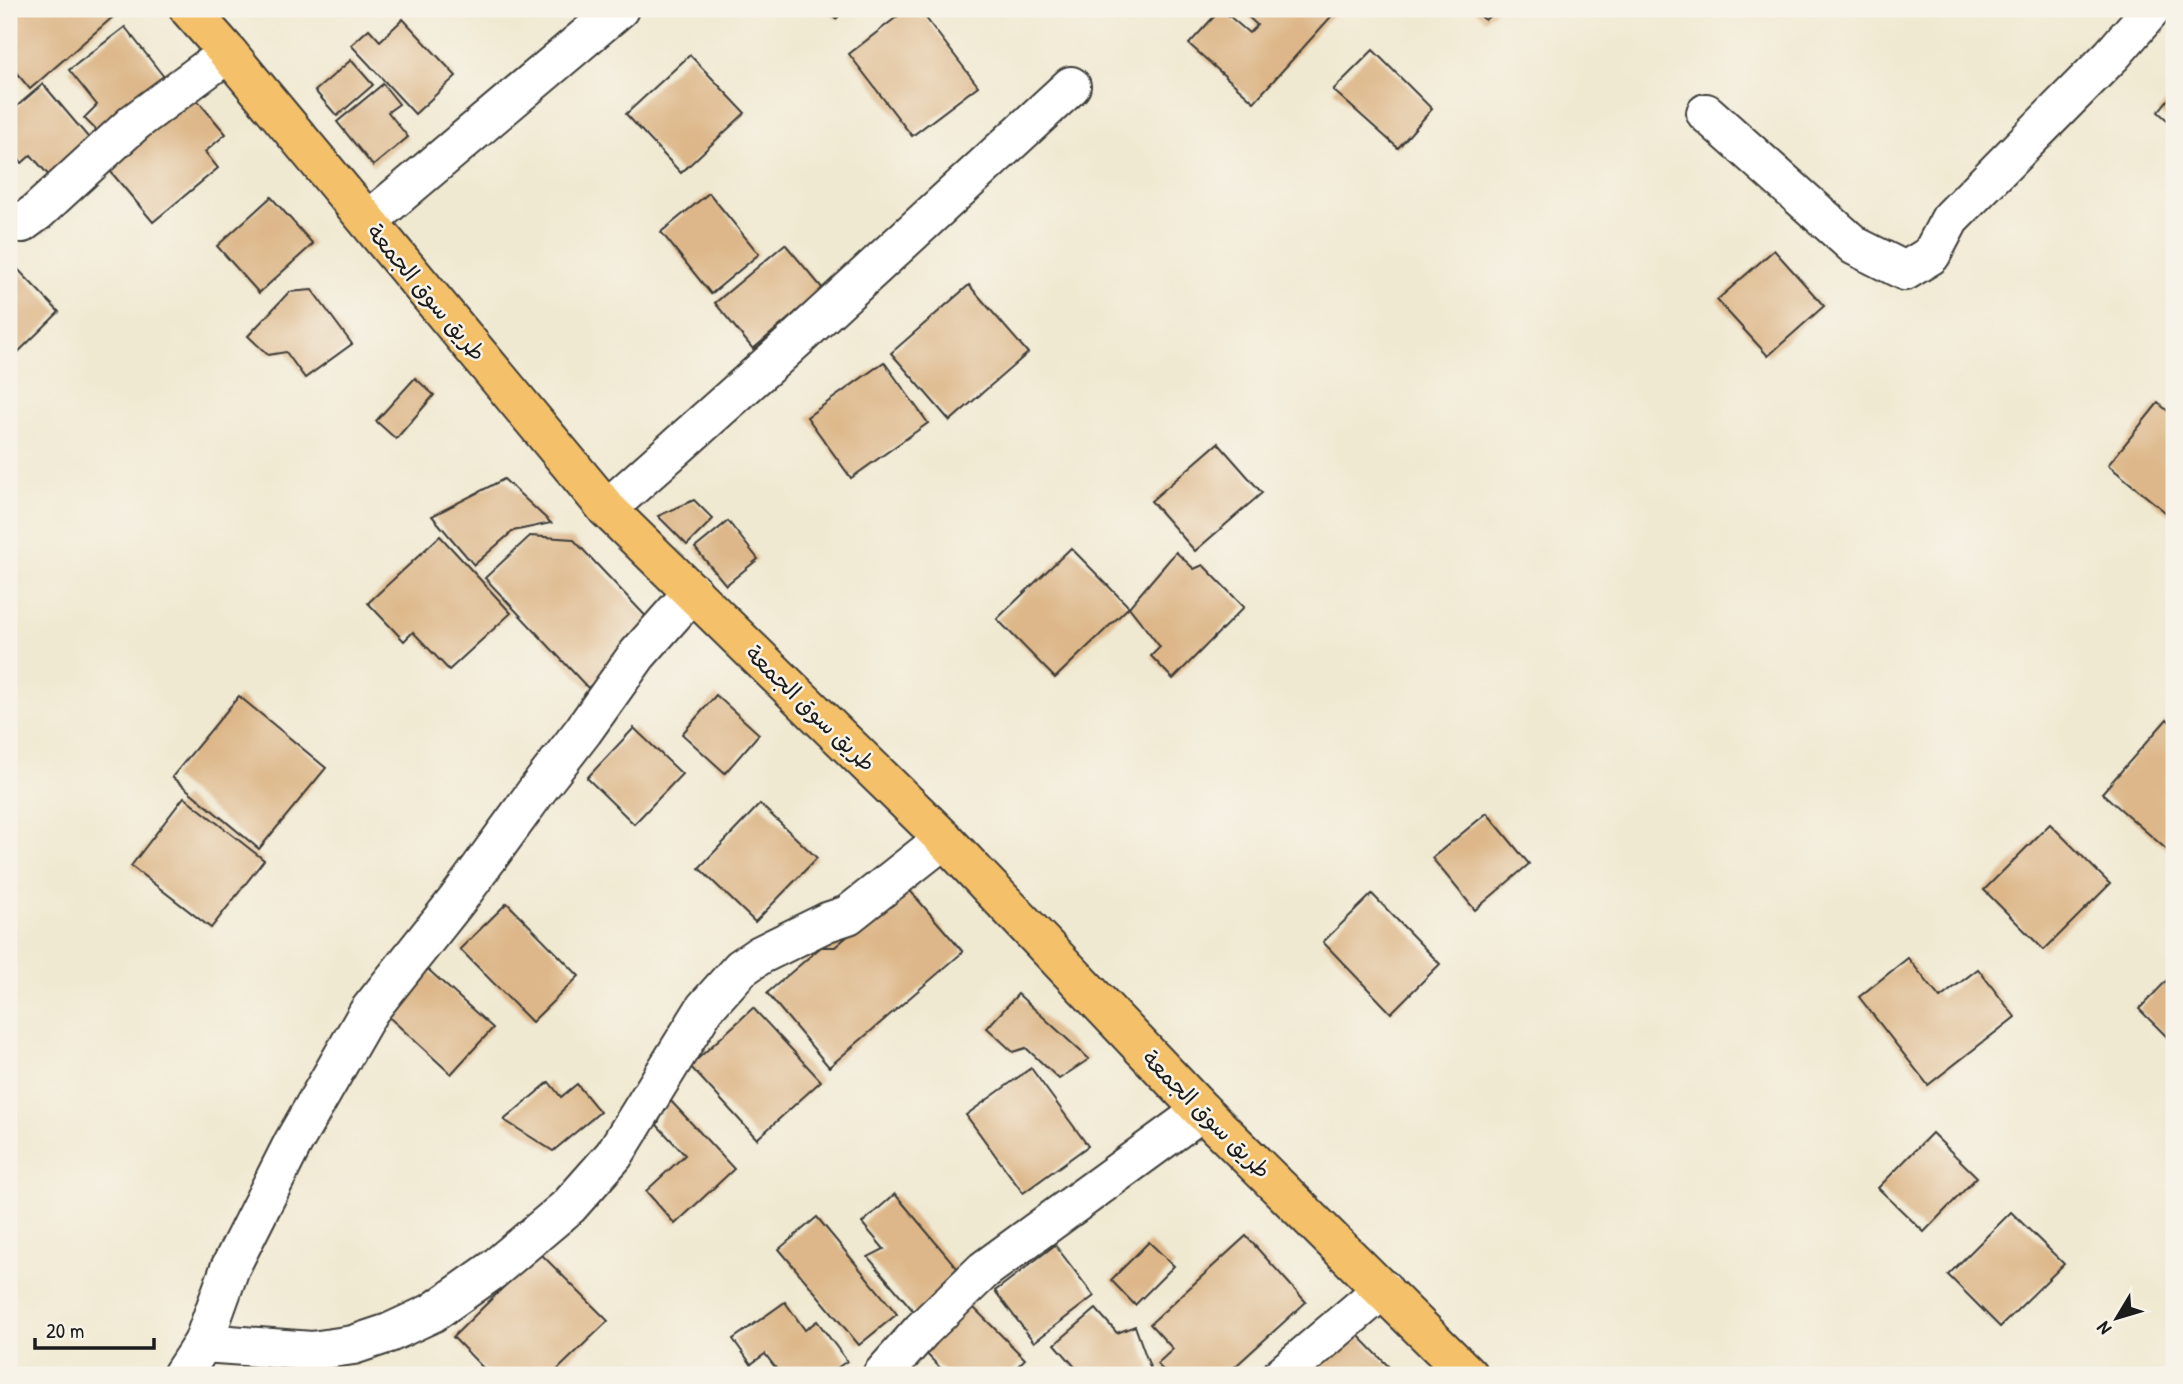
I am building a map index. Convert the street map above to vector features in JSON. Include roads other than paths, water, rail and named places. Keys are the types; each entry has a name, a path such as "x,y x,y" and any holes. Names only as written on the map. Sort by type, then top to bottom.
{"main road":[{"name":"طريق سوق الجمعة","path":"189,9 607,509 944,838 1202,1111 1468,1375"}],"street":[{"path":"368,221 619,9"},
{"path":"1706,113 1855,246 1905,271 1931,255 1950,219 2112,55 2152,9"},
{"path":"9,219 22,223 37,212 135,122 228,53"},
{"path":"607,509 777,357 1071,86"},
{"path":"182,1375 203,1343 230,1268 293,1143 369,1011 458,899 637,655 693,592"},
{"path":"203,1343 312,1351 353,1345 389,1333 432,1313 493,1270 569,1206 614,1155 705,1008 741,968 760,955 848,915 944,838"},
{"path":"882,1375 922,1330 984,1270 1202,1111"},
{"path":"1282,1375 1383,1289"}]}
